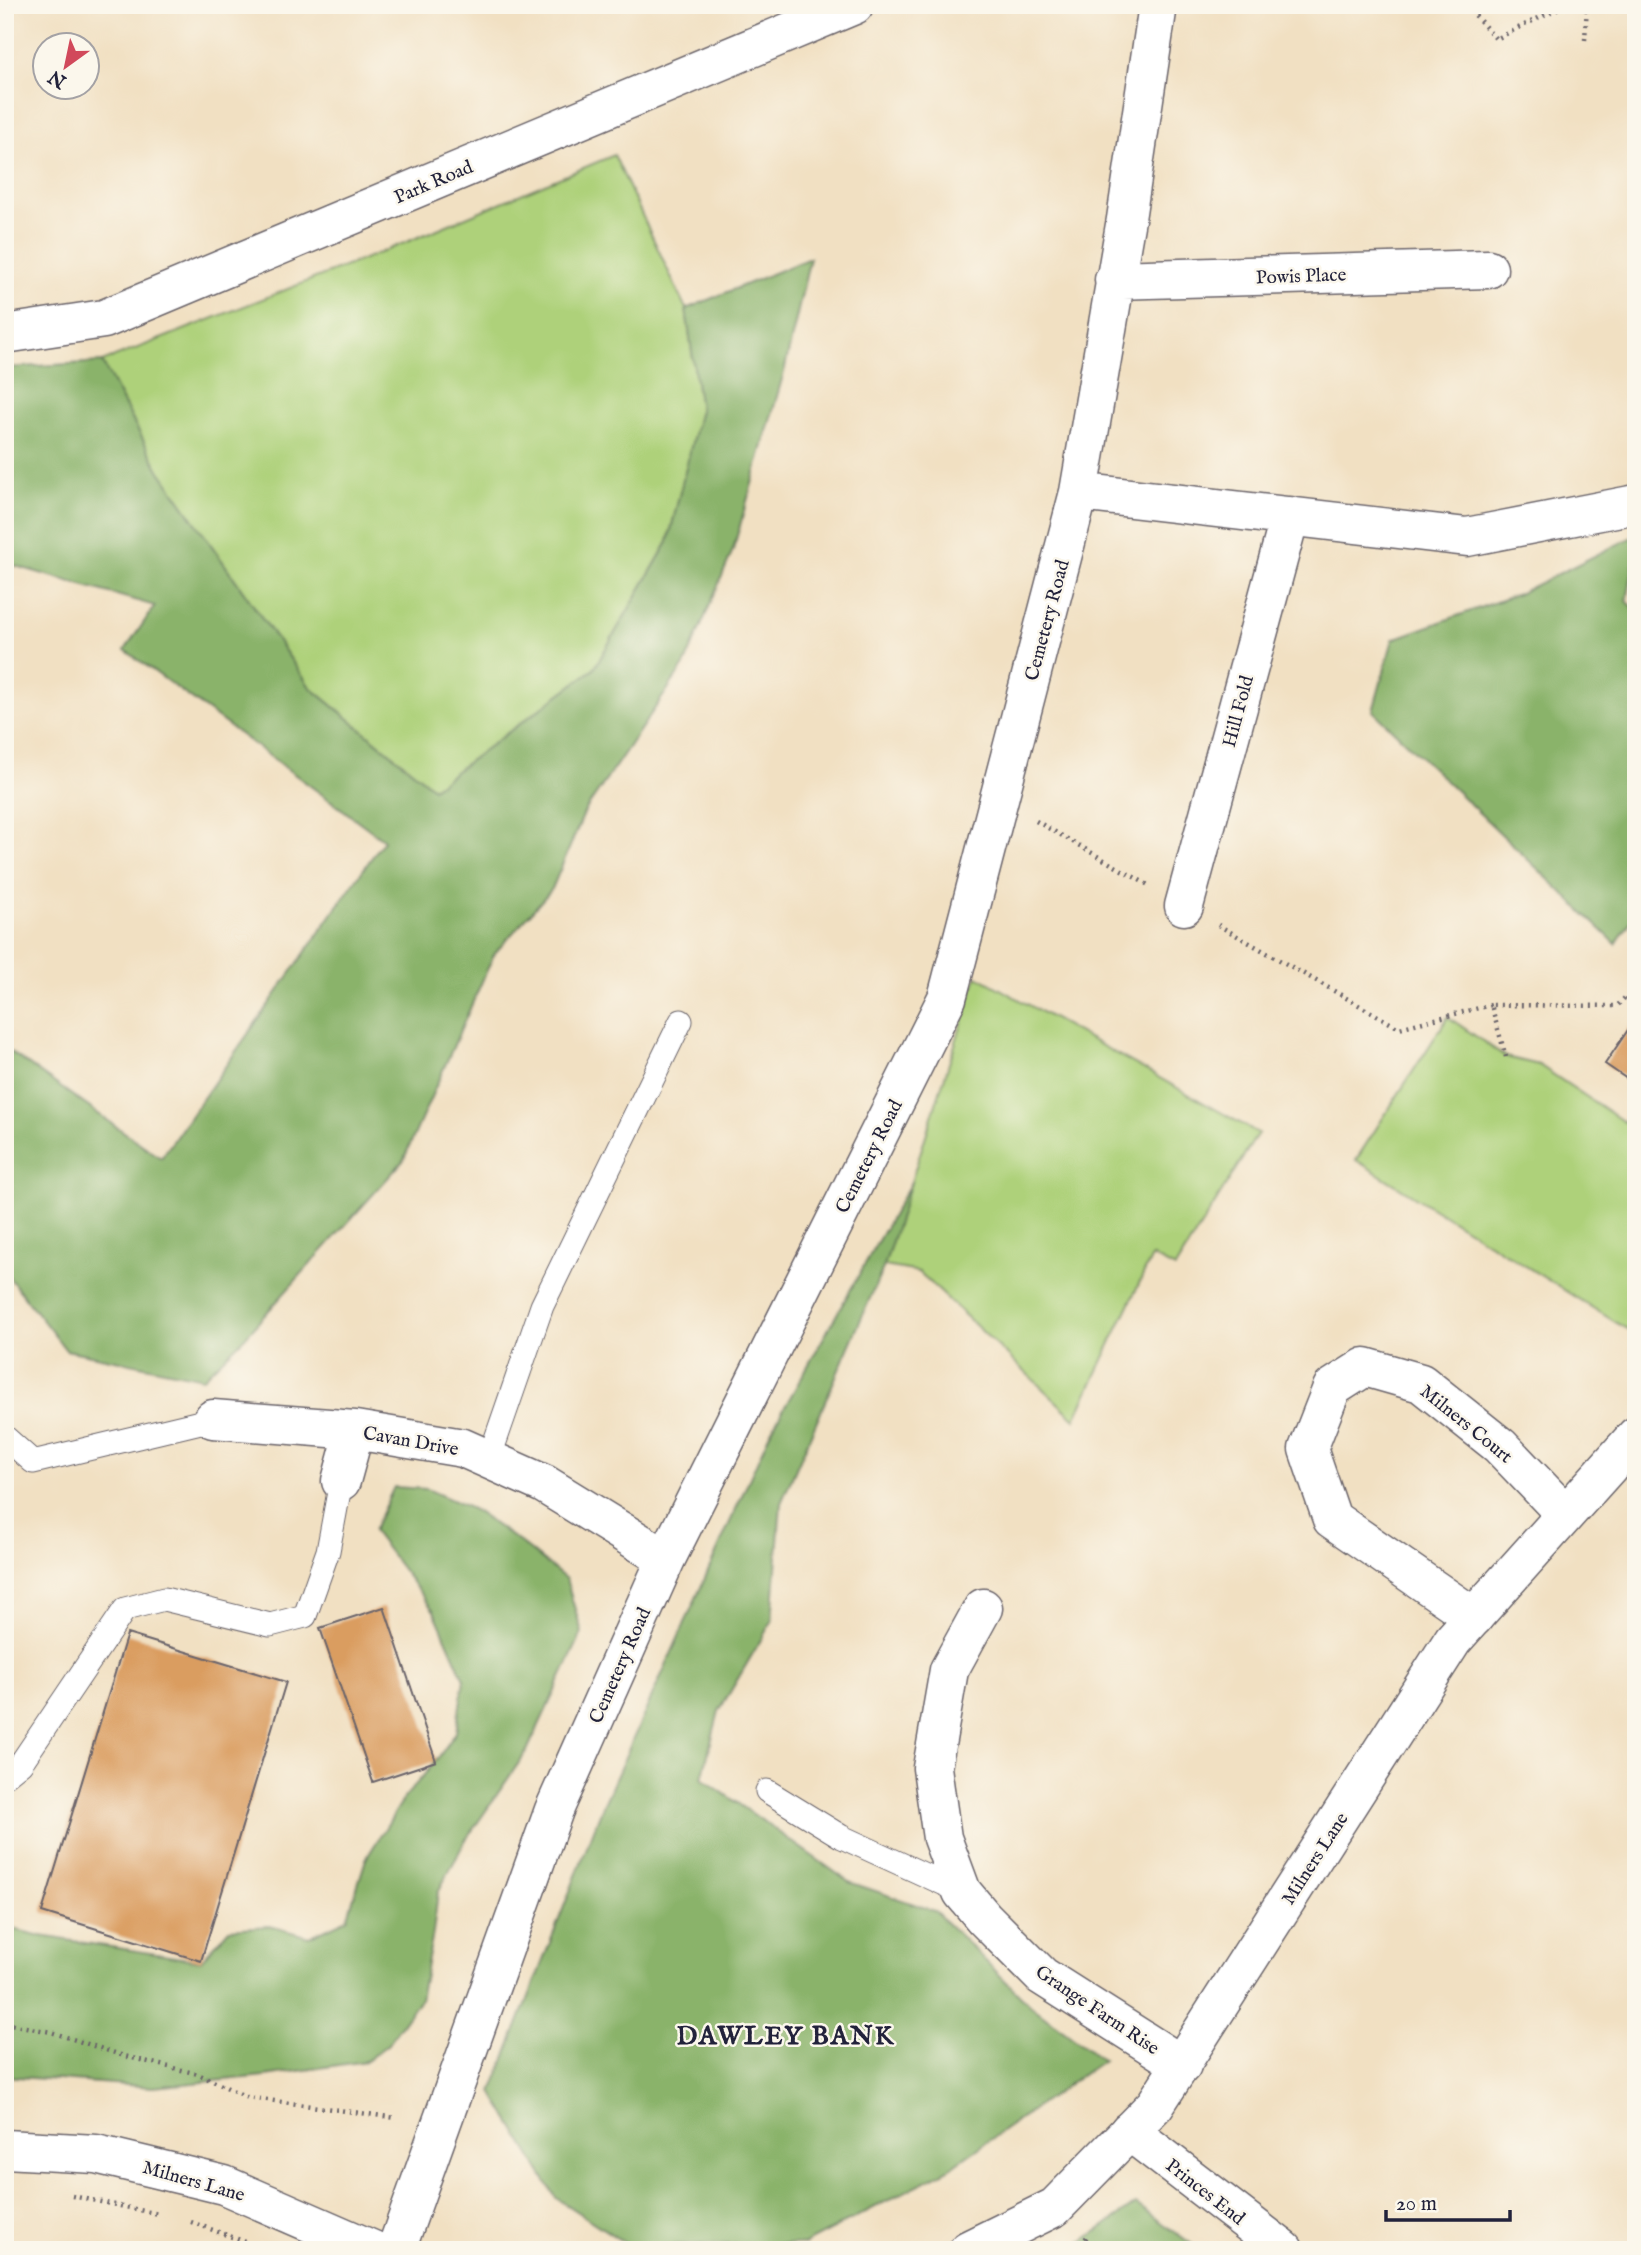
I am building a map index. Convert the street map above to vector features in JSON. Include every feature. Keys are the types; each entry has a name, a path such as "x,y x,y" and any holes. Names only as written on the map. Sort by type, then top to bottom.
{"street":[{"name":"Park Road","path":"5,334 104,319 854,5"},
{"name":"Cemetery Road","path":"396,2250 554,1810 666,1559 947,998 1079,492 1128,206 1158,5"},
{"name":"Powis Place","path":"1114,281 1488,269"},
{"path":"1079,492 1467,537 1636,504"},
{"name":"Hill Fold","path":"1184,906 1290,516"},
{"name":"Milners Court","path":"1474,1617 1332,1519 1308,1449 1332,1388 1365,1367 1421,1383 1500,1446 1565,1514"},
{"name":"Cavan Drive","path":"213,1419 355,1430 463,1448 544,1484 666,1559"},
{"path":"341,1481 355,1430"},
{"name":"Milners Lane","path":"968,2250 1055,2207 1155,2105 1453,1640 1636,1436"},
{"name":"Grange Farm Rise","path":"983,1608 949,1670 932,1768 942,1838 962,1892 984,1919 1042,1976 1182,2065"},
{"name":"Princes End","path":"1129,2131 1284,2250"},
{"name":"Milners Lane","path":"5,2149 96,2154 224,2185 373,2250"}],"lane":[{"path":"489,1460 542,1306 681,1021"},
{"path":"5,1437 33,1462 213,1419"},
{"path":"5,1776 21,1763 125,1609 164,1599 270,1625 305,1616 328,1551 341,1481"},
{"path":"767,1791 842,1837 962,1892"}],"path":[{"path":"1466,5 1496,39 1565,5"},
{"path":"1585,40 1587,5"},
{"path":"999,800 1399,1028 1491,1005 1617,1006 1636,986"},
{"path":"1491,1005 1506,1057"},
{"path":"5,2024 51,2032 124,2056 198,2074 247,2097 396,2118"},
{"path":"60,2194 161,2215"},
{"path":"187,2220 255,2246"}],"green space":[{"path":"614,155 686,309 700,410 668,542 594,669 433,788 310,687 159,470 102,362 397,246"},
{"path":"810,258 784,372 733,550 685,664 585,811 552,889 494,954 403,1161 245,1337 203,1378 66,1350 5,1272 5,1048 161,1158 384,840 125,650 155,606 5,563 5,368 102,362 159,470 310,687 433,788 594,669 668,542 700,410 686,309"},
{"path":"1636,535 1636,552 1627,601 1636,610 1636,913 1616,944 1373,711 1393,639 1518,594"},
{"path":"977,976 1258,1133 1175,1268 1152,1256 1075,1419 919,1272 884,1266"},
{"path":"1448,1017 1506,1057 1539,1065 1624,1122 1636,1105 1636,1335 1356,1160"},
{"path":"911,1182 884,1266 781,1503 772,1621 719,1711 702,1778 849,1882 935,1911 1031,2006 1103,2060 949,2169 804,2244 628,2245 556,2198 492,2092 603,1806 769,1435"},
{"path":"394,1487 427,1489 472,1509 521,1543 566,1579 582,1633 527,1751 465,1841 438,1892 420,1999 388,2044 366,2061 265,2076 153,2087 5,2076 5,1927 41,1936 201,1961 229,1929 270,1926 309,1937 347,1919 366,1859 404,1798 436,1761 456,1732 464,1679 434,1611 373,1531"},
{"path":"1136,2204 1200,2250 1070,2250"}],"building":[{"path":"1636,1018 1636,1085 1605,1064"},
{"path":"384,1607 436,1761 373,1782 320,1628"},
{"path":"127,1634 286,1682 201,1961 42,1912"}],"district":[{"name":"DAWLEY BANK","path":"786,2035"}]}
